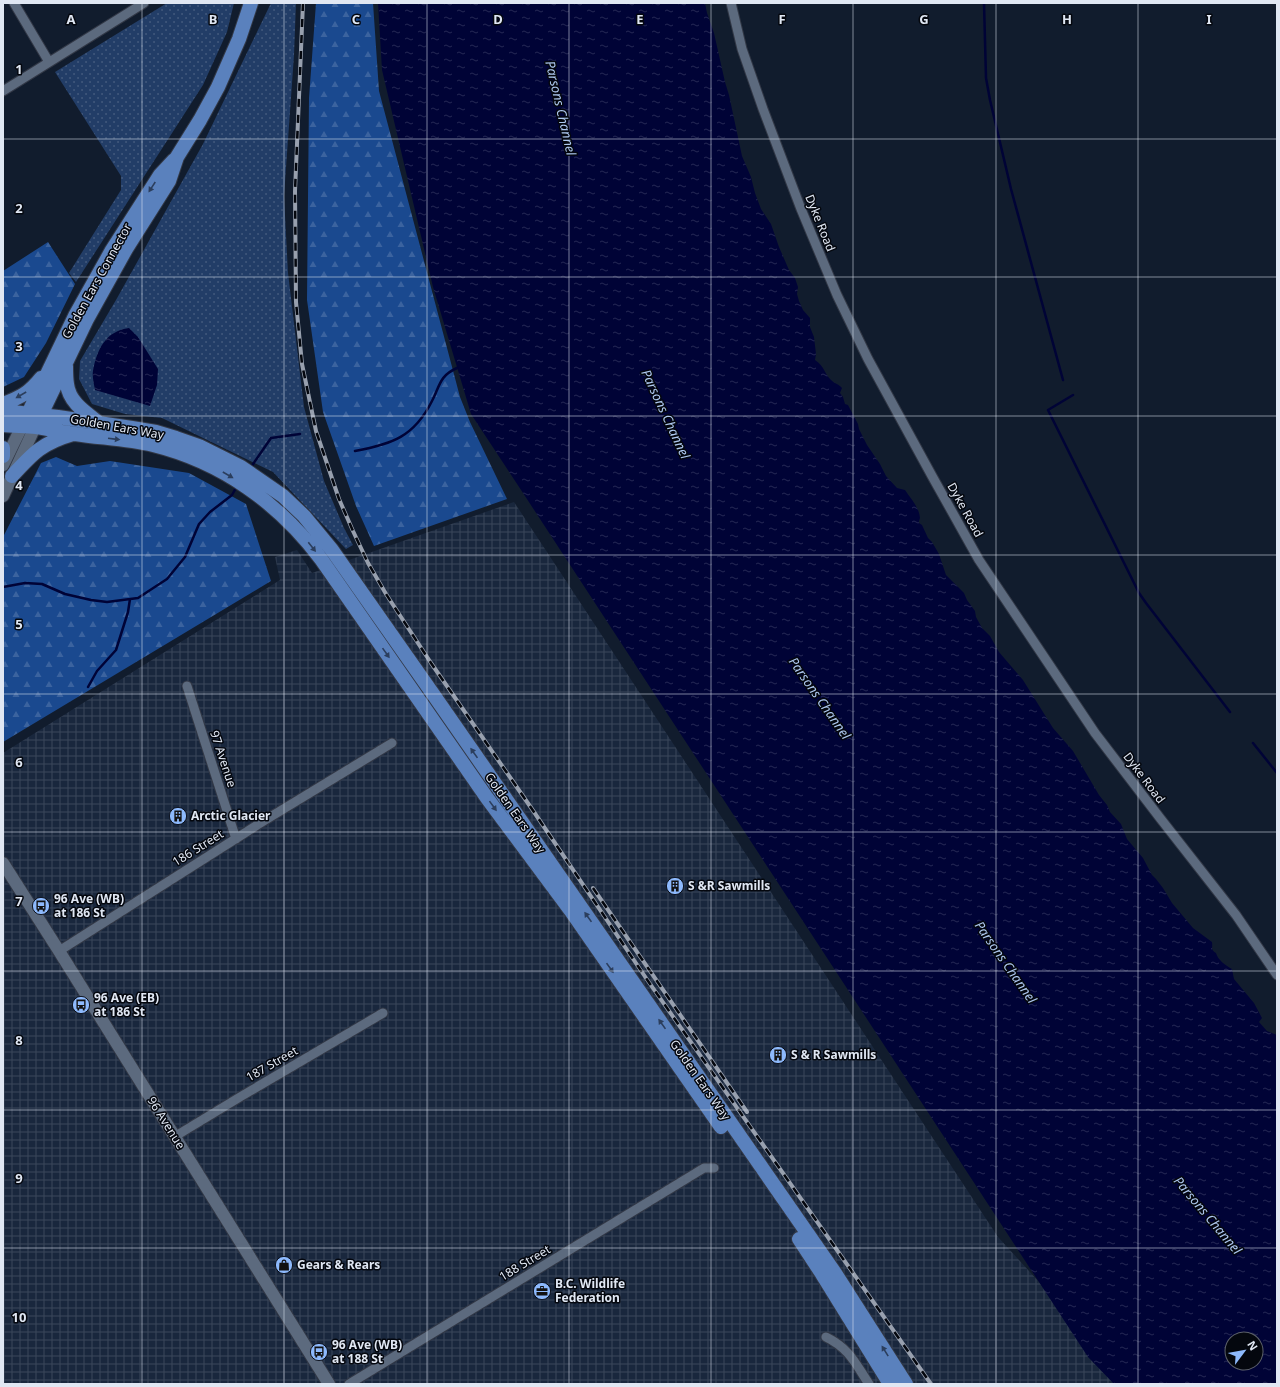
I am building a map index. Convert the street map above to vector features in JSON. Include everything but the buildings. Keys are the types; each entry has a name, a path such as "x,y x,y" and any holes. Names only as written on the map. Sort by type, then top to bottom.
{"main road":[{"name":"Golden Ears Connector","path":"32,420 60,362 87,319 126,249 169,181 177,157 218,87 239,39 251,3"},
{"path":"3,404 32,389 60,362 73,400 82,410 98,423"},
{"name":"Golden Ears Way","path":"3,411 75,434 125,440 196,452 209,465 238,481 266,501 301,535 321,559 487,798 571,911 805,1248 890,1384"},
{"path":"3,465 32,420"},
{"path":"3,496 12,476 32,420"},
{"name":"Golden Ears Way","path":"3,425 32,420 98,423 156,432 196,452 241,467 283,496 316,530 354,581 835,1273 906,1384"},
{"path":"12,476 45,444 75,434"},
{"path":"3,448 3,456"},
{"name":"96 Avenue","path":"3,863 329,1384"}],"street":[{"path":"14,3 49,62"},
{"path":"3,91 144,3"},
{"name":"Dyke Road","path":"731,3 742,49 763,109 801,209 837,295 868,359 936,482 980,560 1095,733 1236,915 1277,976"},
{"name":"97 Avenue","path":"187,686 236,839"},
{"name":"186 Street","path":"59,951 342,772 392,743"},
{"name":"187 Street","path":"174,1137 383,1013"},
{"name":"188 Street","path":"349,1384 704,1168 714,1168"},
{"path":"826,1337 838,1343 850,1354 869,1384"}],"shaded area":[{"path":"167,3 234,3 227,32 203,85 76,282 69,273 121,190 121,176 55,72"},
{"path":"271,3 296,3 294,55 284,196 288,273 304,407 324,481 353,545 346,549 273,472 162,418 125,414 92,404 79,379 80,361 116,300 203,144"},
{"path":"514,502 998,1237 1132,1384 3,1384 3,753 280,580 275,557 297,550 312,573"}],"green space":[{"path":"316,3 373,3 379,91 460,397 470,422 507,499 374,546 356,506 323,412 307,300 309,98"},
{"path":"48,242 75,284 46,343 24,377 3,387 3,271"},
{"path":"56,457 77,466 110,461 189,473 246,504 271,581 3,742 3,537 41,463"}],"water":[{"name":"Parsons Channel","path":"378,3 705,3 729,95 742,156 751,177 761,209 771,224 789,270 795,278 798,287 797,294 799,301 803,310 810,318 810,327 814,337 816,354 815,360 821,365 831,380 842,388 840,393 845,404 848,405 867,445 886,476 897,488 905,490 914,503 920,518 919,523 922,525 928,538 939,554 946,575 964,593 975,611 976,617 982,628 990,636 999,652 1023,680 1053,728 1073,751 1110,812 1121,824 1127,839 1143,858 1152,875 1163,888 1172,903 1193,928 1212,942 1212,948 1218,958 1232,969 1234,979 1254,1003 1262,1018 1259,1022 1267,1031 1277,1035 1277,1384 1114,1384 1088,1357 471,414 433,287 382,70"},
{"path":"129,328 138,337 158,369 157,385 150,406 95,390 93,371 100,349 104,342 114,333"}],"waterway":[{"path":"984,3 986,78 990,100 1011,189 1063,380"},
{"path":"355,451 391,442 409,431 418,423 425,413 443,378 457,368"},
{"path":"1073,395 1048,410 1139,593 1230,712"},
{"path":"251,467 271,438 300,434"},
{"path":"3,587 25,583 42,584 65,594 107,602 138,598 167,579 185,557 199,524 210,512 232,495 237,486"},
{"path":"88,687 97,671 116,650 128,612 130,599"},
{"path":"1253,743 1277,773"}],"railway":[{"path":"303,3 295,191 296,302 302,364 316,431 339,499 353,531 368,563 386,594 431,663 648,981 931,1384"},
{"path":"593,888 747,1112"}],"place":[{"name":"Arctic Glacier","path":"178,816"},
{"name":"S &R Sawmills","path":"675,886"},
{"name":"96 Ave (WB) at 186 St","path":"41,906"},
{"name":"96 Ave (EB) at 186 St","path":"81,1005"},
{"name":"S & R Sawmills","path":"778,1055"},
{"name":"Gears & Rears","path":"284,1265"},
{"name":"B.C. Wildlife Federation","path":"542,1291"},
{"name":"96 Ave (WB) at 188 St","path":"319,1352"}]}
